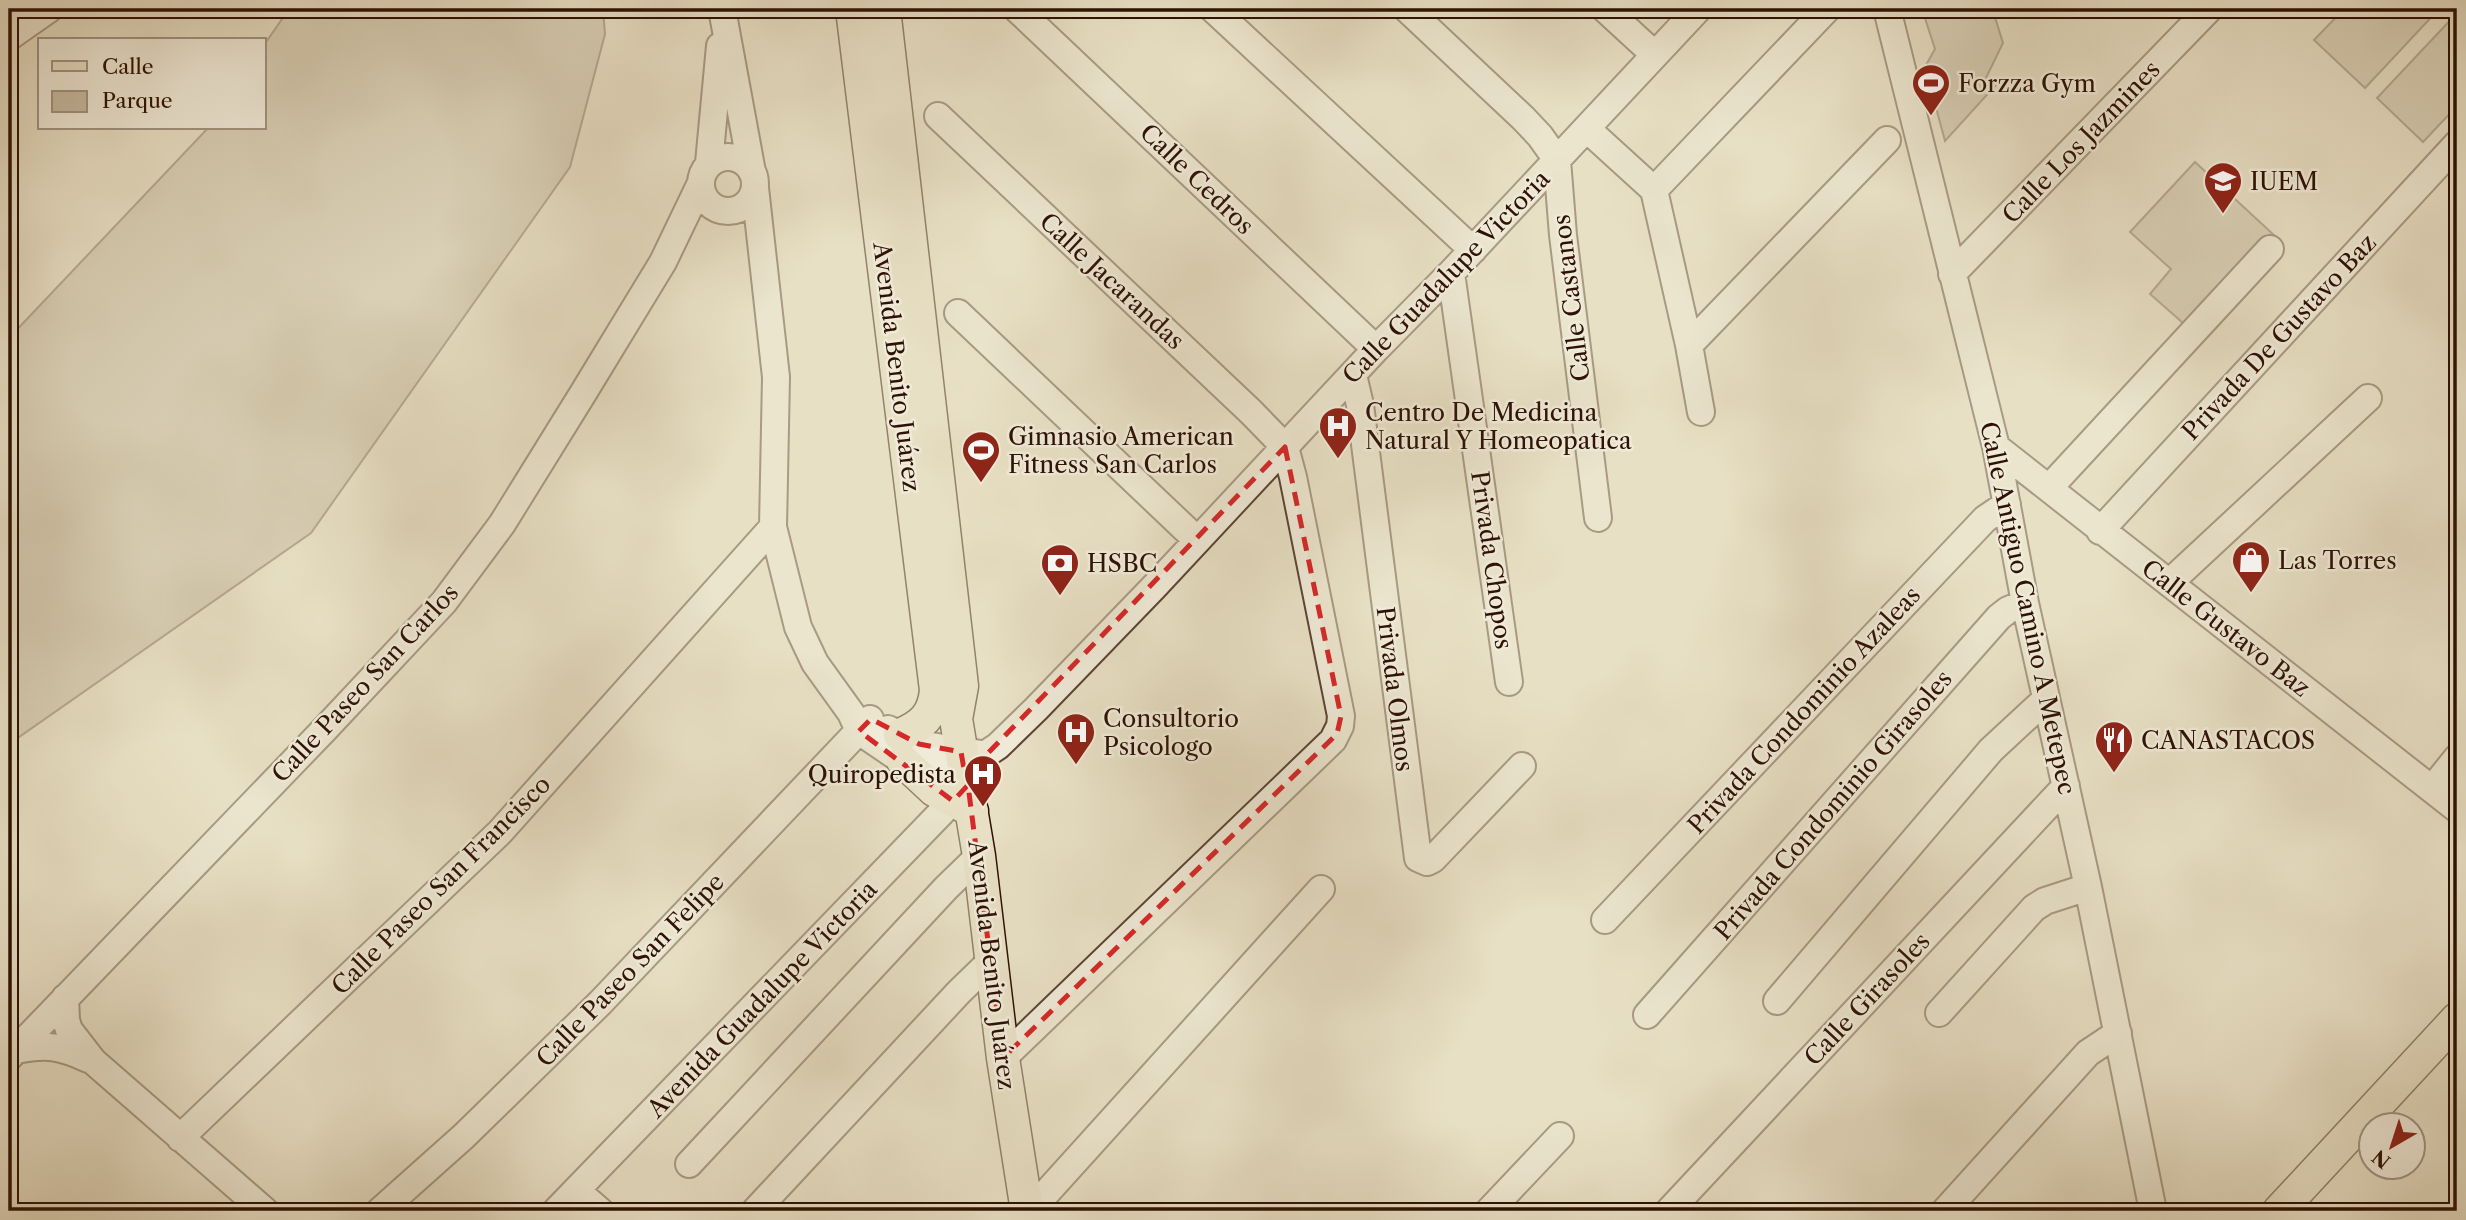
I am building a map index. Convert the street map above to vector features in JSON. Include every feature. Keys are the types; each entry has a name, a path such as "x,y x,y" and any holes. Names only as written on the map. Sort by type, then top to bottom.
{"main road":[{"name":"Avenida Benito Juárez","path":"852,9 936,690 957,719"},
{"name":"Avenida Benito Juárez","path":"884,9 962,686 957,719 979,856 1003,1058 1028,1211"},
{"path":"936,690 935,705 929,717 901,748 920,779 967,779"},
{"path":"2279,1211 2457,1019"}],"street":[{"path":"9,37 49,9"},
{"name":"Calle Cedros","path":"1017,9 1376,349"},
{"path":"1213,9 1473,250"},
{"path":"1407,9 1523,118 1557,160"},
{"path":"1605,9 1655,55"},
{"name":"Calle Guadalupe Victoria","path":"967,779 1198,540 1376,349 1587,130 1698,9"},
{"path":"1654,190 1827,9"},
{"name":"Calle Antiguo Camino A Metepec","path":"1886,9 1996,447 2025,603 2088,887 2153,1211"},
{"name":"Calle Los Jazmines","path":"1952,274 2209,9"},
{"path":"723,13 705,174 705,198 723,209 766,292"},
{"path":"723,13 754,180 776,377 773,527 798,627 815,663 860,721 901,748 919,744 967,779"},
{"name":"Calle Jacarandas","path":"937,116 1285,447"},
{"path":"1587,130 1654,190 1689,345 1701,412"},
{"path":"1689,345 1887,139"},
{"name":"Privada De Gustavo Baz","path":"2100,531 2457,144"},
{"path":"705,174 718,158 737,158 746,163 754,180 747,203 723,209"},
{"name":"Calle Castanos","path":"1557,160 1563,235 1598,518"},
{"name":"Calle Paseo San Carlos","path":"12,1054 444,602 502,524 663,262 705,174"},
{"name":"Calle Paseo San Carlos","path":"663,262 723,209"},
{"path":"2049,488 2270,248"},
{"name":"Privada Chopos","path":"1451,273 1509,682"},
{"path":"958,313 1198,540"},
{"name":"Privada Olmos","path":"1353,374 1360,405 1418,858 1427,862 1433,859 1522,766"},
{"path":"2169,583 2368,398"},
{"path":"1003,1058 1337,734 1341,716 1285,447"},
{"name":"Calle Gustavo Baz","path":"1996,447 2457,809"},
{"name":"Privada Condominio Azaleas","path":"1605,920 1985,519 2007,504"},
{"name":"Calle Paseo San Francisco","path":"180,1139 500,832 773,527"},
{"name":"Privada Condominio Girasoles","path":"1647,1015 1999,617 2025,603"},
{"path":"1777,1001 1991,751 2017,723 2046,699"},
{"name":"Calle Paseo San Felipe","path":"380,1211 464,1136 600,1003 860,721"},
{"path":"2432,789 2457,758"},
{"name":"Avenida Guadalupe Victoria","path":"556,1211 967,779"},
{"name":"Calle Girasoles","path":"1669,1211 2066,786"},
{"path":"689,1164 979,856"},
{"path":"1939,1013 2034,908 2045,901 2088,887"},
{"path":"1028,1211 1321,889"},
{"path":"755,1211 991,961"},
{"path":"65,998 69,1030 93,1061 265,1211"},
{"path":"1945,1211 2088,1053 2118,1034"},
{"path":"12,1054 42,1045 56,1046 93,1061"},
{"path":"1489,1211 1560,1136"},
{"path":"577,1191 600,1211"}],"highlighted area":[{"path":"1285,447 1341,716 1337,734 1003,1058 968,785 953,801 859,731 871,719 919,744 961,752 964,769 987,754"}],"green space":[{"path":"289,9 603,9 605,34 570,167 311,533 9,744 9,338 206,130 266,130 266,42"},
{"path":"1922,9 2000,9 1994,14 2003,43 1983,84 1995,86 1945,141 1925,67 1935,49"},
{"path":"2344,9 2439,9 2365,88 2314,40"},
{"path":"2457,13 2457,106 2423,142 2377,98"},
{"path":"2195,162 2275,236 2191,330 2150,294 2171,269 2130,232"}],"place":[{"name":"Forzza Gym","path":"1931,117"},
{"name":"IUEM","path":"2223,215"},
{"name":"Centro De Medicina Natural Y Homeopatica","path":"1338,460"},
{"name":"Gimnasio American Fitness San Carlos","path":"981,484"},
{"name":"Las Torres","path":"2251,594"},
{"name":"HSBC","path":"1060,597"},
{"name":"Consultorio Psicologo","path":"1076,766"},
{"name":"CANASTACOS","path":"2114,774"},
{"name":"Quiropedista","path":"983,808"}]}
